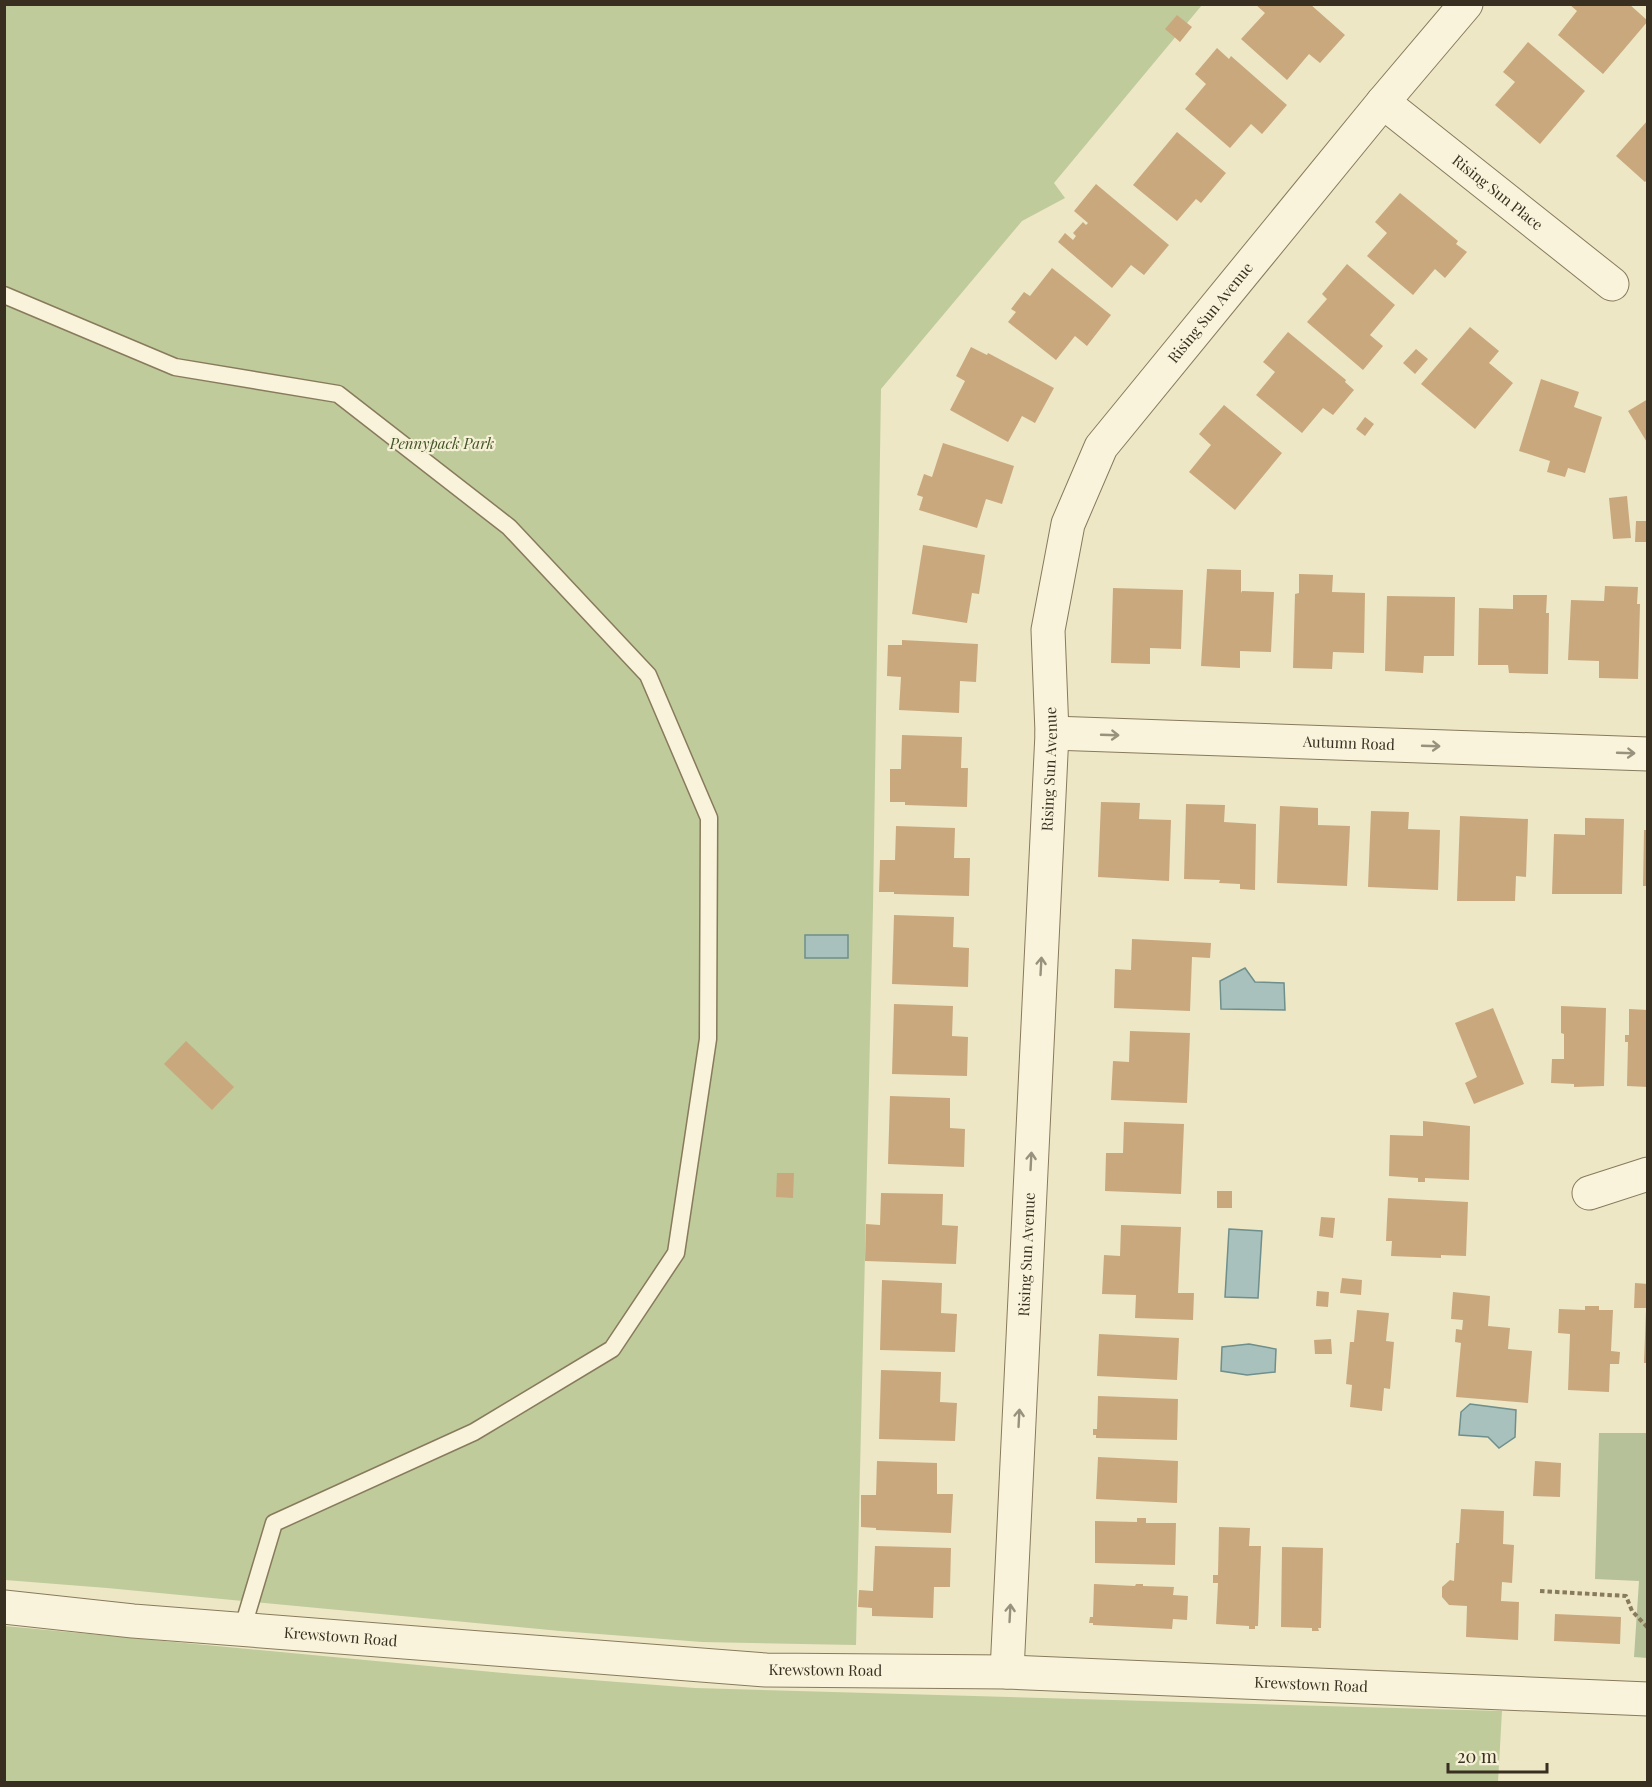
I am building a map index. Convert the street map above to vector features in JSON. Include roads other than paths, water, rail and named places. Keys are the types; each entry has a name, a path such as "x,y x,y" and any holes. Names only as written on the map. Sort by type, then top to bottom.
{"street":[{"name":"Rising Sun Avenue","path":"1007,1672 1052,733 1048,630 1068,524 1101,447 1466,4"},
{"name":"Rising Sun Place","path":"1383,102 1612,284"},
{"name":"Autumn Road","path":"1052,733 1647,754"},
{"path":"1589,1193 1647,1174"},
{"name":"Krewstown Road","path":"4,1607 133,1621 766,1670 1007,1672 1647,1699"}],"lane":[{"path":"4,296 175,367 338,394 509,526 648,675 709,818 708,1039 676,1253 612,1349 474,1432 274,1523 242,1630"}],"water":[{"path":"805,935 848,935 848,958 805,958"},
{"path":"1245,968 1255,982 1284,983 1285,1010 1221,1009 1220,981"},
{"path":"1229,1229 1262,1231 1258,1298 1225,1297"},
{"path":"1249,1344 1276,1349 1275,1372 1247,1375 1221,1371 1222,1347"},
{"path":"1470,1404 1516,1410 1515,1437 1499,1448 1488,1437 1459,1435 1461,1412"}],"park label":[{"name":"Pennypack Park","path":"442,444"}]}
